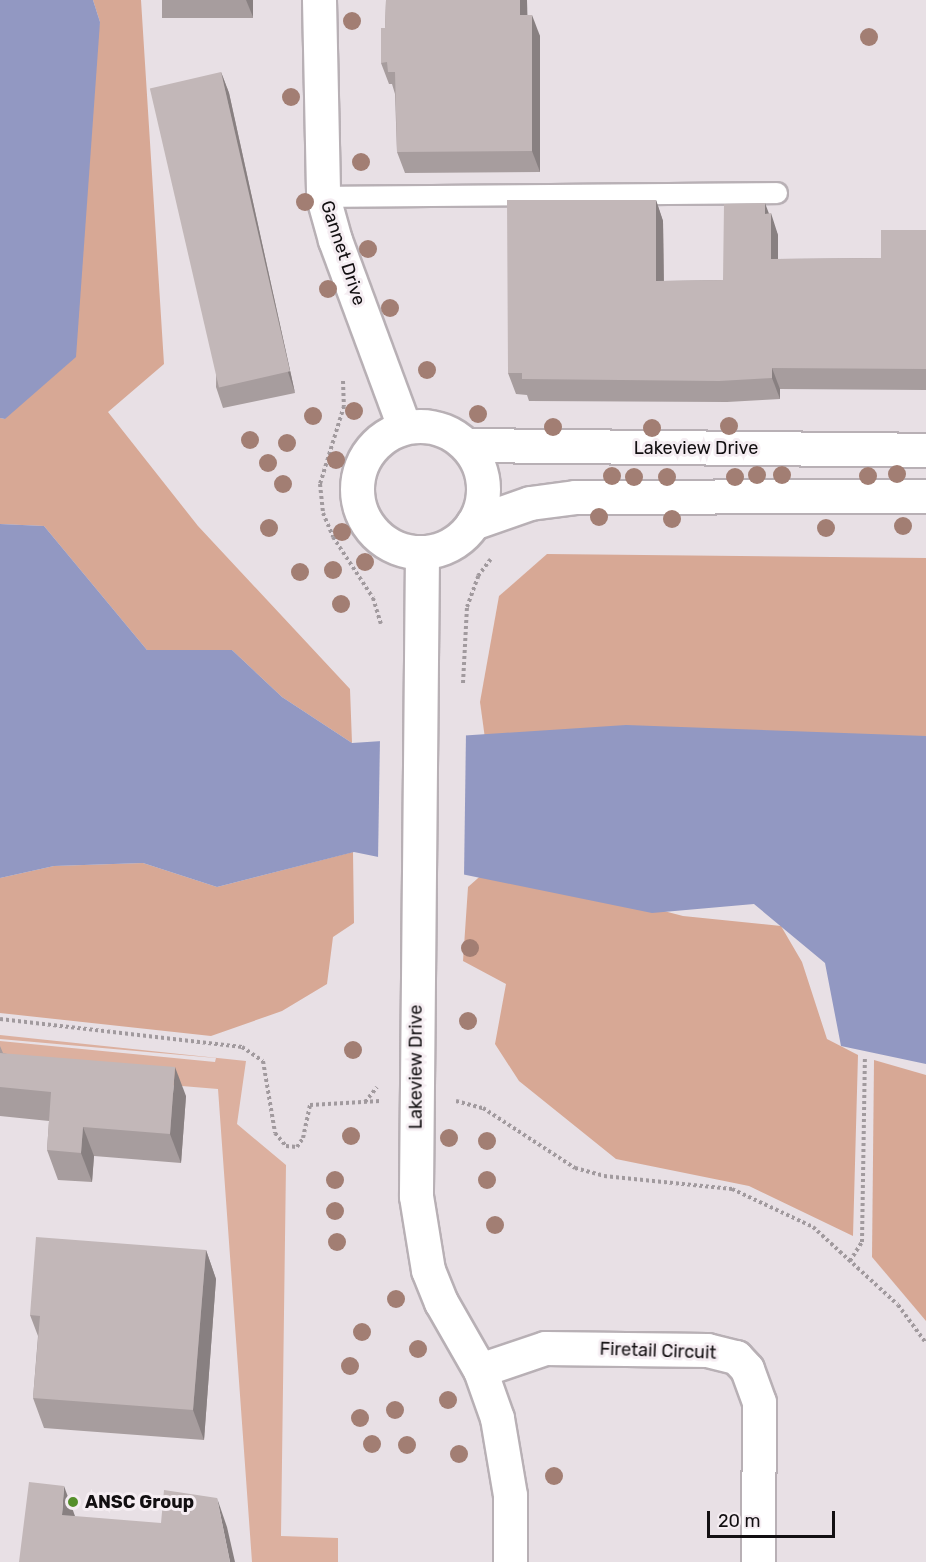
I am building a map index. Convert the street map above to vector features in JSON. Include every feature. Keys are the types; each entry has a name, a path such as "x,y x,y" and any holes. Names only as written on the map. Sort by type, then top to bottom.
{"street":[{"name":"Gannet Drive","path":"319,0 323,197 335,240 404,426"},
{"path":"427,425 448,432 466,445 478,462 483,483 481,504 473,524 458,539 422,554 400,549 370,529 357,495 363,460 373,445 404,426 427,425"},
{"name":"Lakeview Drive","path":"466,445 926,450"},
{"path":"473,524 530,503 575,497 926,496"},
{"name":"Lakeview Drive","path":"422,554 415,1100 416,1196 428,1270 441,1302 480,1370 506,1455 510,1495 510,1562"},
{"name":"Firetail Circuit","path":"480,1370 545,1348 707,1350 736,1357 747,1369 759,1402 758,1562"}],"lane":[{"path":"323,197 777,193"}],"path":[{"path":"341,371 344,406 320,484 323,513 333,537 373,598 381,624"},
{"path":"462,689 467,607 478,576 497,551"},
{"path":"0,1019 243,1047 263,1061 275,1133 286,1146 297,1148 303,1138 310,1105 415,1100 457,1101 483,1108 575,1168 604,1176 732,1189 813,1227 898,1305 926,1343"},
{"path":"850,1261 862,1242 865,1059"},
{"path":"365,1102 378,1086"},
{"path":"456,1090 457,1101"}],"shaded area":[{"path":"93,0 141,0 164,364 108,412 198,526 350,689 352,743 282,697 232,650 147,650 44,526 0,524 0,418 5,419 100,22"},
{"path":"547,554 926,558 926,738 487,753 480,702 499,596"},
{"path":"353,852 354,923 333,937 327,984 282,1011 211,1036 0,1013 0,878 54,866 143,863 217,887"},
{"path":"486,871 537,878 683,916 781,926 802,962 827,1039 858,1055 853,1236 749,1186 616,1159 519,1081 495,1044 506,984 463,961 468,887"},
{"path":"0,1035 246,1061 237,1124 286,1165 281,1536 338,1538 338,1562 252,1562 218,1089 0,1071 0,1041 215,1062 216,1058 0,1039"},
{"path":"874,1060 926,1075 926,1321 872,1257"}],"water":[{"path":"0,0 93,0 100,22 76,357 5,419 0,418"},
{"path":"0,524 44,526 147,650 232,650 282,697 352,743 626,725 926,736 926,1064 841,1046 825,963 754,904 652,913 354,852 217,887 143,863 54,866 0,878"}],"pier":[{"path":"466,732 464,878 378,860 380,738"}],"building":[{"path":"386,0 520,0 520,15 532,15 532,151 397,152 395,72 388,72 387,62 381,63 381,28 385,28"},
{"path":"221,72 290,371 219,388 150,88"},
{"path":"507,200 656,200 656,281 723,280 724,204 765,203 765,214 771,213 771,259 881,258 881,230 926,230 926,369 772,368 772,378 719,381 522,379 522,373 508,373"},
{"path":"0,1053 175,1067 170,1134 83,1127 81,1153 47,1150 51,1092 0,1087"},
{"path":"36,1237 206,1250 193,1410 33,1398 40,1316 30,1315"},
{"path":"29,1482 64,1486 62,1515 161,1523 164,1490 217,1498 230,1562 19,1562"}],"place":[{"name":"ANSC Group","path":"73,1502"}]}
